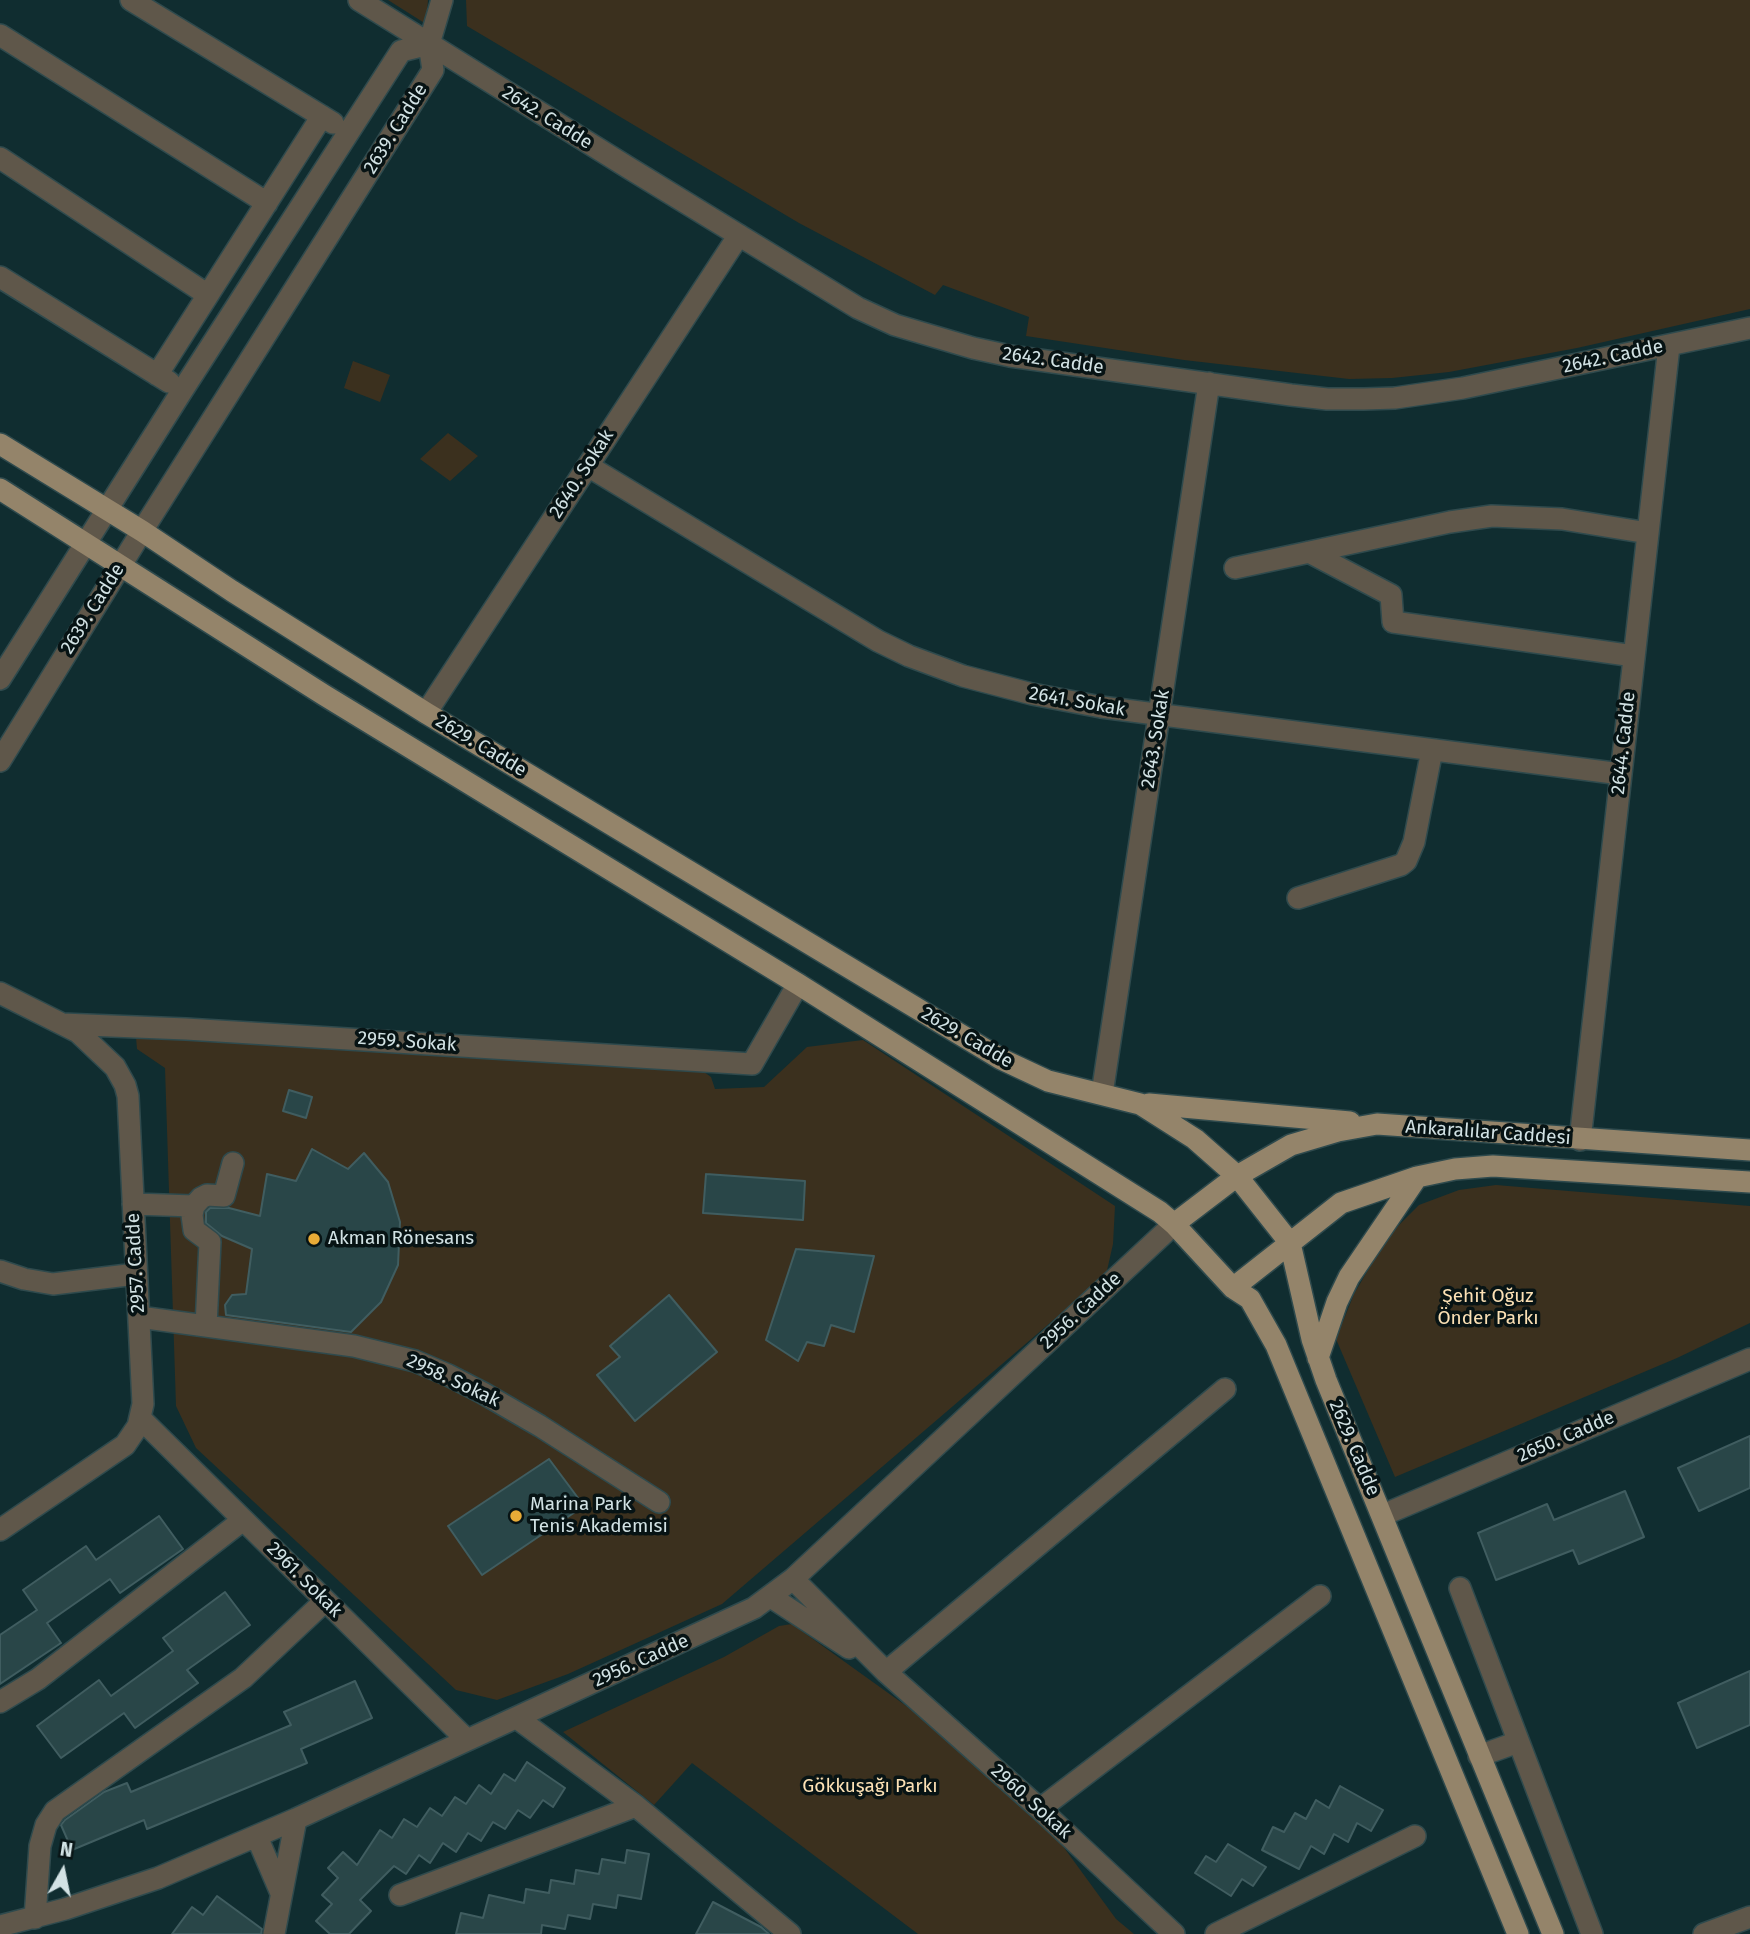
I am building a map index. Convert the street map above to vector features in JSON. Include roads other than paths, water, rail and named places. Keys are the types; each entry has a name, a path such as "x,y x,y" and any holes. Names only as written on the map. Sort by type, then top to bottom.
{"main road":[{"name":"2629. Cadde","path":"0,444 142,531 426,713 1001,1059 1048,1081 1140,1104 1195,1139 1237,1176 1290,1243 1318,1358 1553,1934"},
{"name":"2629. Cadde","path":"0,489 324,695 798,984 1160,1212 1174,1224 1233,1287 1250,1299 1285,1365 1518,1934"},
{"path":"1140,1104 1377,1124"},
{"name":"Ankaralılar Caddesi","path":"1174,1224 1237,1176 1292,1145 1338,1131 1377,1124 1750,1150"},
{"name":"Ankaralılar Caddesi","path":"1233,1287 1341,1203 1417,1177 1455,1169 1493,1166 1750,1182"},
{"path":"1318,1358 1337,1302 1349,1277 1417,1177"}],"street":[{"path":"131,0 349,132"},
{"name":"2642. Cadde","path":"359,0 858,308 895,325 935,338 1010,356 1327,399 1395,398 1463,388 1750,328"},
{"path":"429,44 442,0"},
{"path":"0,35 267,203"},
{"name":"2639. Cadde","path":"0,761 433,70 429,44 401,51 86,544 3,668"},
{"path":"157,375 323,116"},
{"path":"0,158 208,295"},
{"name":"2640. Sokak","path":"426,713 739,235"},
{"path":"0,276 182,391"},
{"name":"2644. Cadde","path":"1580,1140 1669,346"},
{"name":"2643. Sokak","path":"1102,1094 1209,383"},
{"name":"2641. Sokak","path":"588,466 852,626 909,656 963,676 1068,702 1159,716 1621,774"},
{"path":"1235,568 1450,522 1492,516 1562,519 1648,533"},
{"path":"1309,552 1391,595 1393,622 1634,656"},
{"path":"1298,898 1401,865 1406,861 1414,842 1432,750"},
{"name":"2959. Sokak","path":"62,1024 752,1064 798,984"},
{"name":"2957. Cadde","path":"0,993 78,1032 115,1067 125,1085 128,1096 139,1317 143,1404 141,1419"},
{"path":"206,1326 210,1242 194,1230 194,1206 208,1195 224,1196 233,1163"},
{"path":"133,1204 194,1206"},
{"name":"2956. Cadde","path":"0,1926 138,1886 257,1837 735,1619 771,1597 793,1579 1174,1224"},
{"path":"0,1271 53,1284 136,1274"},
{"name":"2958. Sokak","path":"139,1317 354,1346 395,1355 432,1368 540,1426 659,1502"},
{"name":"2650. Cadde","path":"1383,1516 1750,1359"},
{"path":"886,1672 1226,1390"},
{"path":"0,1530 125,1445 141,1419"},
{"name":"2961. Sokak","path":"141,1419 467,1740"},
{"path":"0,1702 38,1679 243,1520"},
{"name":"2960. Sokak","path":"793,1579 886,1672 1174,1934"},
{"path":"1460,1588 1592,1934"},
{"name":"2960. Sokak","path":"771,1597 886,1672"},
{"path":"1040,1810 1320,1597"},
{"path":"35,1918 42,1836 55,1811 243,1678 325,1601"},
{"path":"517,1718 636,1806 790,1934"},
{"path":"1479,1756 1518,1742"},
{"path":"400,1895 636,1806"},
{"path":"274,1934 296,1819"},
{"path":"1216,1934 1415,1836"},
{"path":"257,1837 281,1893"},
{"path":"1704,1934 1750,1917"}],"place":[{"name":"Akman Rönesans","path":"314,1239"},
{"name":"Marina Park Tenis Akademisi","path":"516,1516"}],"park label":[{"name":"Şehit Oğuz Önder Parkı","path":"1488,1308"},
{"name":"Gökkuşağı Parkı","path":"870,1787"}]}
